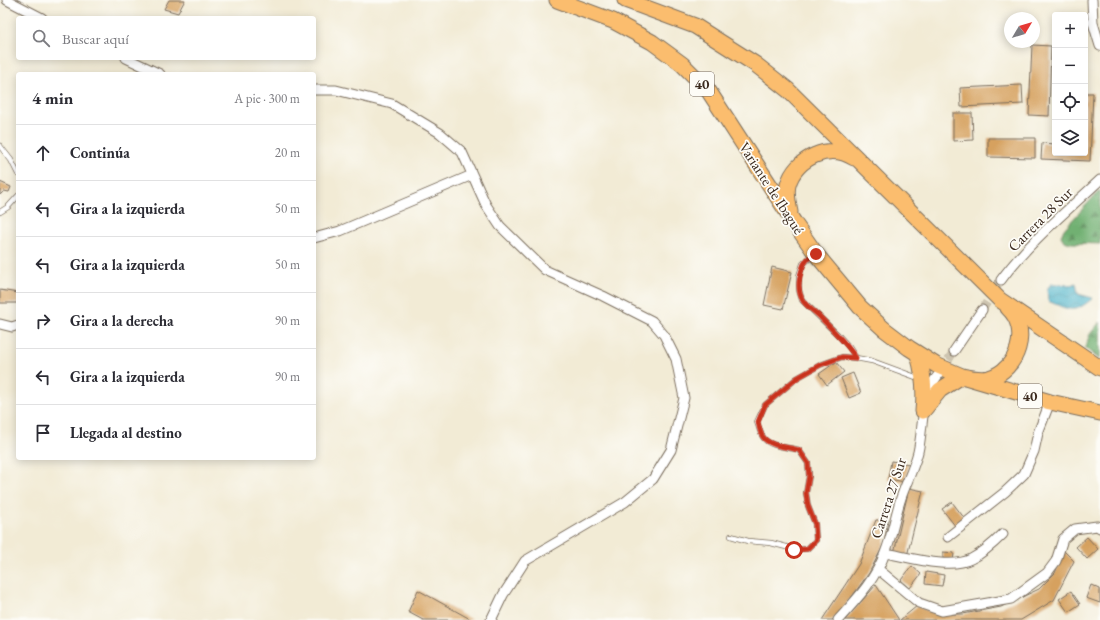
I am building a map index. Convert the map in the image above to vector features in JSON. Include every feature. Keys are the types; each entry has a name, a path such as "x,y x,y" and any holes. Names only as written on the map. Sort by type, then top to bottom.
{"highway":[{"name":"Variante de Ibagué","path":"557,0 613,21 652,42 682,64 708,90 816,254 860,307 884,329 918,355 936,365 962,376 1050,402 1100,413"},
{"path":"626,0 695,26 755,64 788,90 1010,310 1018,322 1020,336 1018,350 1012,362 1002,372 989,378 975,379 962,376 940,390 923,411"},
{"path":"795,224 790,214 787,199 788,184 795,170 806,160 820,153 835,152 850,156 862,164"},
{"path":"1000,300 1100,368"},
{"path":"918,355 924,380 925,396 923,411"}],"street":[{"path":"7,0 38,16"},
{"path":"1092,0 1089,22 1100,46"},
{"path":"130,60 156,72"},
{"path":"316,90 336,90 392,104 440,133 462,152 486,205 500,226 545,270 603,296 652,321 664,335 676,359 684,398 671,450 653,479 625,502 525,561 503,595 491,620"},
{"path":"316,237 340,231 472,175"},
{"name":"Carrera 28 Sur","path":"1002,280 1009,269 1100,180"},
{"path":"954,351 982,310"},
{"path":"0,324 12,327 16,326"},
{"name":"Carrera 27 Sur","path":"838,620 859,597 878,569 886,552 896,513 918,452 923,411 933,383 939,374"},
{"path":"948,537 1005,492 1024,474 1034,451 1038,433 1050,402"},
{"path":"878,569 920,603 942,611 991,603 1011,599 1047,573 1056,561 1063,539 1075,529 1098,527"},
{"path":"886,552 932,562 960,563 972,559 1003,534"}],"lane":[{"path":"0,146 11,160 16,170"},
{"path":"0,212 8,207 16,198"},
{"path":"816,254 812,255 803,264 799,276 799,290 802,300 838,335 856,358"},
{"path":"731,536 748,541 771,543 794,550 807,549 816,540 815,524 808,506 806,493 809,476 808,463 799,450 783,446 774,446 763,438 758,422 765,405 797,378 820,365 842,357 872,361 924,380"}],"green space":[{"path":"1100,190 1100,244 1071,243 1064,241 1061,236 1064,229"},
{"path":"1100,322 1100,360 1085,348 1090,334"}],"water":[{"path":"1076,283 1078,294 1093,298 1081,307 1071,309 1048,301 1047,289 1051,284 1072,285"}],"building":[{"path":"169,0 185,0 178,13 164,9"},
{"path":"1040,45 1051,46 1049,116 1029,115 1032,48 1040,48"},
{"path":"1022,85 1023,104 961,107 960,88"},
{"path":"1088,93 1093,93 1090,161 1041,159 1042,143 1052,144 1052,156 1088,156"},
{"path":"953,113 972,113 973,140 953,141"},
{"path":"988,138 1035,138 1035,158 988,157"},
{"path":"0,182 11,187 9,192 4,191 0,195"},
{"path":"772,267 792,272 783,309 764,305"},
{"path":"0,290 16,293 16,303 0,303"},
{"path":"836,362 844,372 827,385 819,374"},
{"path":"853,373 861,393 849,398 841,378"},
{"path":"891,461 909,464 905,482 888,479"},
{"path":"909,488 923,491 907,556 894,553"},
{"path":"952,502 965,519 956,527 942,509"},
{"path":"876,520 888,520 884,544 869,573 840,613 832,620 822,620 859,564"},
{"path":"1087,537 1098,549 1087,559 1076,547"},
{"path":"1064,551 1074,561 1054,600 1021,620 900,620 917,606 937,614 963,614 1001,607 1039,589 1055,573"},
{"path":"943,552 954,553 953,561 943,560"},
{"path":"912,566 921,574 910,588 901,580"},
{"path":"926,572 944,575 942,586 925,584"},
{"path":"876,585 899,620 845,620"},
{"path":"1091,585 1100,589 1100,603 1086,598"},
{"path":"418,590 472,620 423,620 408,612"},
{"path":"1071,591 1080,604 1068,612 1059,599"}],"tunnel":[{"path":"982,310 1001,280"},
{"path":"941,371 954,351"}],"route":[{"path":"794,550 807,549 816,540 815,524 808,506 806,493 809,476 808,463 799,450 783,446 774,446 763,438 758,422 765,405 797,378 820,365 842,357 856,358 838,335 802,300 799,290 799,276 803,264 812,255 816,254"}]}
